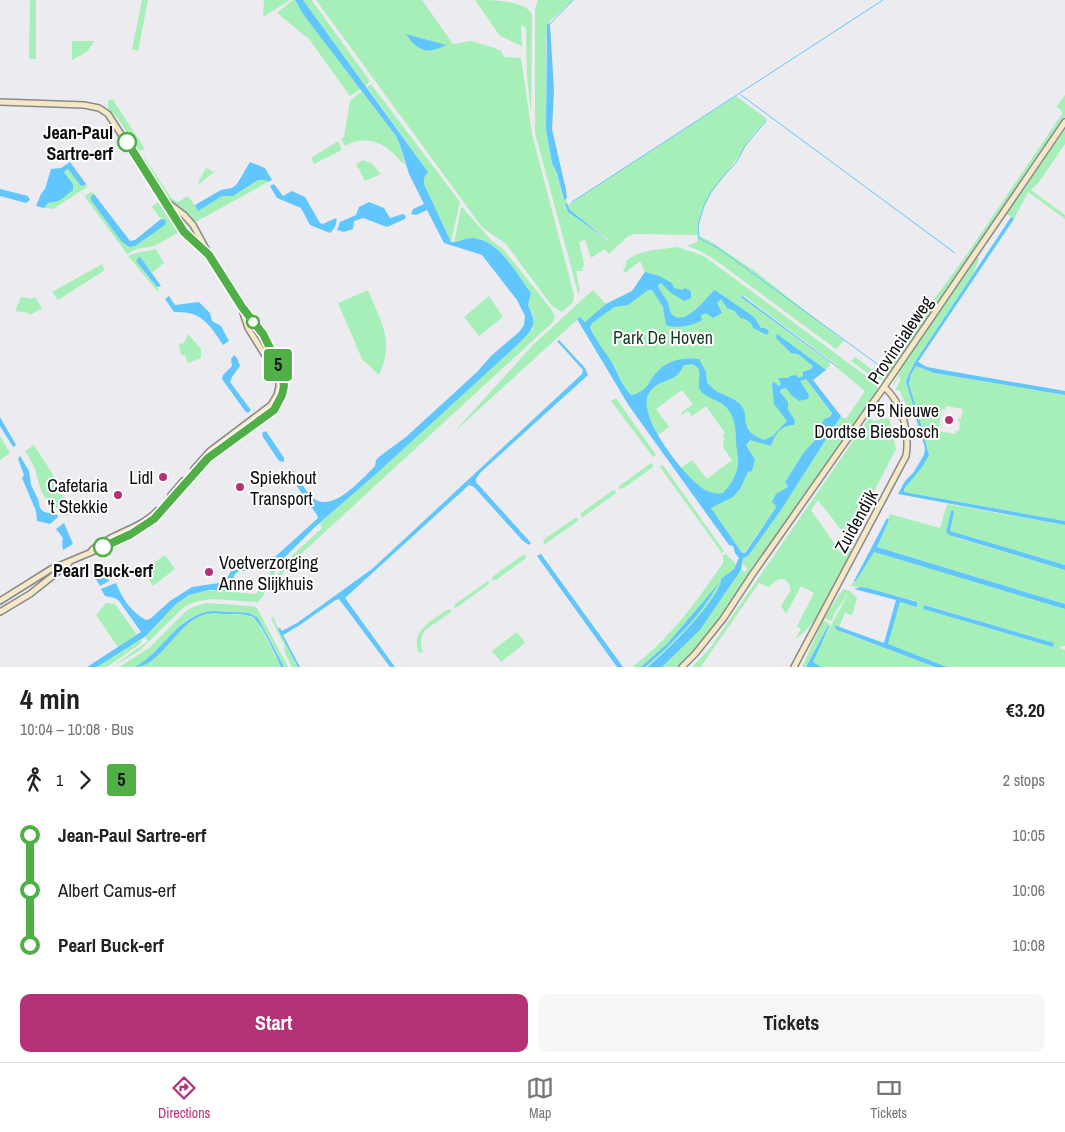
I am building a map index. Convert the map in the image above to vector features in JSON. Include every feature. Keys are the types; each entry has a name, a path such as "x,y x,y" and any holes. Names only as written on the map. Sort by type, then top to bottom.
{"street":[{"path":"0,102 84,105 99,108 110,116 184,232 209,255"},
{"name":"Provincialeweg","path":"682,667 723,619 1065,122"},
{"path":"0,601 51,569 131,534 150,523 208,458 263,419 278,404 284,386 281,370 263,334 242,307 209,255 193,225 163,199"},
{"path":"90,552 111,538 149,518 208,453 271,405 279,387 276,373 248,328 242,307"},
{"name":"Zuidendijk","path":"794,667 906,456 907,441 899,406 890,392 884,387"},
{"path":"0,612 30,594 71,561"}],"green space":[{"path":"30,0 36,0 36,59 29,59"},
{"path":"142,0 148,0 138,51 132,49"},
{"path":"264,0 290,0 263,17"},
{"path":"295,0 361,89 350,96 309,39 277,13"},
{"path":"303,0 312,0 370,81 366,86"},
{"path":"316,0 422,0 453,44 471,41 495,48 501,51 504,57 521,58 532,134 574,295 573,302 562,312 552,306 506,244 483,228"},
{"path":"475,0 517,4 529,11 532,16 531,114 527,76 526,28 521,25 522,46 500,36"},
{"path":"538,0 573,0 548,24 546,41 546,130 552,163 557,173 563,199 566,199 567,203 565,205 568,212 608,241 570,210 568,205 736,96 767,119 751,137 738,158 710,195 701,214 698,235 634,234 627,237 609,254 605,249 591,258 585,240 579,242 584,264 582,271 576,271 580,292 578,293 535,133 535,9"},
{"path":"72,41 94,41 88,51 72,60"},
{"path":"371,84 460,202 451,242 424,184 424,178 428,172 367,87"},
{"path":"362,91 396,136 405,165 390,150 372,141 350,143 345,146 341,139 344,137 350,101"},
{"path":"1065,95 1065,116 890,375 884,380 874,378 851,361 855,357 878,374 883,369 965,257 1062,114 1061,110 1056,107"},
{"path":"113,99 145,149 140,151 137,149 119,120 108,108 108,101"},
{"path":"1065,130 1065,144 1039,182 1031,190 1065,215 1065,219 1028,192 1014,219 1005,213"},
{"path":"338,141 342,150 314,164 311,158"},
{"path":"144,157 172,199 178,202 188,196 198,210 222,196 233,196 258,180 268,182 192,224 164,196"},
{"path":"363,160 372,164 381,174 365,181 356,164"},
{"path":"206,168 214,172 199,184 198,183"},
{"path":"69,169 81,186 86,184 87,187 53,209 44,208 48,203 57,201 73,184 64,172"},
{"path":"92,191 94,194 91,197 127,246 132,246 142,241 163,218 160,218 152,207 158,202 178,233 154,246 137,249 127,254 85,197"},
{"path":"461,208 491,240 504,250 551,309 555,317 553,322 289,565 269,592 284,563 322,528 320,523 533,329 533,314 528,305 531,293 499,251 483,240 473,238 454,243"},
{"path":"698,235 756,272 844,341 836,349 714,259 687,246 697,242"},
{"name":"Park De Hoven","path":"677,247 696,253 699,256 698,254 704,256 874,382 878,389 709,636 680,667 662,667 700,630 741,570 745,572 748,569 742,563 743,558 748,555 781,510 841,416 846,419 865,391 837,368 838,366 743,295 742,298 829,362 830,366 813,380 806,379 832,413 822,426 819,436 804,452 785,482 788,487 744,553 742,553 681,468 692,460 707,479 732,460 723,447 723,435 725,433 706,406 692,416 688,411 682,415 681,413 693,404 682,390 656,409 669,427 658,435 651,421 622,385 590,327 580,317 453,433 533,345 593,290 606,304 632,291 645,272 640,261 625,273 623,270 626,266 626,261 644,252"},
{"path":"156,249 164,263 152,273 140,257 146,274 159,288 158,292 128,256"},
{"path":"976,256 979,259 973,274 921,353 906,381 913,405 915,404 910,381 916,366 934,373 1065,395 1065,521 904,492 904,489 929,454 918,414 916,413 917,409 906,405 900,391 895,390 900,381 899,375 893,387 900,369","holes":["946,406 963,409 961,419 958,418 960,422 959,431 956,431 955,434 938,431 942,409 945,410"]},
{"path":"102,264 105,270 58,300 52,292"},
{"path":"368,290 381,322 386,342 384,363 379,375 362,359 338,303"},
{"path":"489,296 503,317 479,336 464,317"},
{"path":"21,297 31,299 35,297 42,308 30,315 15,311"},
{"path":"188,334 201,349 201,358 188,363 185,355 181,355 179,344 184,343"},
{"path":"616,398 656,455 653,457 611,401"},
{"path":"869,418 874,421 889,418 896,449 849,540 818,500 811,510 841,553 845,546 853,549 843,572 821,612 803,633 795,639 801,629 797,626 814,593 801,586 786,614 781,606 791,590 787,581 779,579 769,587 759,583 702,667 692,667 710,648"},
{"path":"0,436 10,453 0,460"},
{"path":"34,445 55,478 69,510 69,515 67,516 48,502 42,492 35,469 25,451"},
{"path":"651,463 653,467 624,488 619,489 619,486"},
{"path":"663,465 724,551 722,553 660,467"},
{"path":"613,490 616,493 581,517 581,513"},
{"path":"947,504 1065,525 1065,565 950,531 951,512 946,532 957,538 1065,570 1065,604 877,547 890,514 940,528"},
{"path":"575,518 578,521 544,544 543,540"},
{"path":"874,552 1065,609 1065,646 1060,648 1065,650 1065,667 947,667 887,644 900,602 917,607 915,601 868,588 851,586","holes":["925,605 1053,643 1053,647 923,609"]},
{"path":"726,554 736,564 734,569 721,579 718,588 702,612 666,651 648,667 645,667 688,626 702,607 707,596 693,616 668,643 641,667 632,667 646,656 682,619 723,563 723,555"},
{"path":"165,555 175,569 153,586 141,569"},
{"path":"523,555 526,555 526,558 496,580 492,580 493,576"},
{"path":"280,562 258,602 211,599 202,600 184,607 139,651 112,667 148,641 145,637 173,607 186,597 215,590 256,594 274,567"},
{"path":"488,581 489,584 456,608 454,607 455,604"},
{"path":"843,589 850,591 857,598 852,615 845,613 839,627 834,625 841,632 935,667 821,667 813,663 849,592 834,614 832,621 824,618"},
{"path":"106,603 115,604 137,635 118,647 96,615"},
{"path":"206,603 252,606 257,608 288,667 284,667 258,618 229,611 210,611 191,617 179,626 157,651 141,664 135,667 119,667 149,648 186,611"},
{"path":"448,609 451,612 425,630 421,641 423,652 419,653 417,638 420,632"},
{"path":"212,613 246,615 256,619 281,667 140,667 158,653 191,621"},
{"path":"273,617 298,667 292,667 285,653 284,643 271,618"},
{"path":"823,620 830,624 806,667 802,667"},
{"path":"517,632 525,643 501,662 492,651"},
{"path":"141,639 140,644 107,667 97,667"}],"water":[{"path":"295,0 303,0 428,172 424,178 424,184 451,242 474,238 492,245 500,252 531,293 528,305 533,323 530,332 516,346 315,527 277,565 271,567 269,566 270,560 318,518 289,475 289,471 294,471 310,495 321,502 329,502 346,493 375,466 376,460 380,456 406,437 519,332 524,325 525,316 517,300 482,255 444,243 427,210 416,215 411,214 413,209 424,204 409,174 396,136 303,14"},
{"path":"547,24 550,25 554,90 552,129 566,190 567,198 564,200 557,173 552,163 546,130"},
{"path":"406,34 446,45 434,50 423,50 414,44"},
{"path":"70,162 86,184 81,186 68,169 64,172 73,184 73,190 59,201 48,203 44,208 36,206 45,189 51,169 61,168"},
{"path":"250,162 265,168 272,180 268,182 258,180 233,196 222,196 198,211 195,205 221,190 232,188 237,184"},
{"path":"274,184 283,196 292,191 305,197 320,223 323,224 336,218 333,230 330,233 310,225 301,208 277,198 270,186"},
{"path":"0,189 28,196 30,200 26,203 0,196"},
{"path":"94,194 130,241 135,240 161,219 166,220 165,225 135,246 129,247 121,241 91,200 91,196"},
{"path":"369,202 384,208 390,218 403,214 406,216 405,219 387,227 363,218 354,221 353,229 344,232 337,230 340,222 356,215 359,207"},
{"path":"567,203 570,210 609,241 568,212 565,204"},
{"path":"1011,217 1014,219 918,362 927,367 1065,391 1065,395 934,373 916,366 909,384 915,404 913,405 906,381 915,362"},
{"path":"139,257 161,286 157,287 136,261"},
{"path":"645,272 659,276 672,283 674,288 682,290 685,288 691,291 691,298 684,301 671,293 661,283 658,285 668,302 671,313 676,317 682,317 689,315 715,290 754,317 761,328 769,331 767,335 753,328 752,324 740,318 735,311 727,308 721,299 717,303 722,313 713,318 706,313 701,315 702,320 694,324 679,327 666,325 663,307 652,290 648,290 628,305 614,307 592,323 590,327 631,395 644,390 656,373 670,362 681,359 699,359 706,372 707,383 716,391 740,404 745,414 747,428 755,436 764,440 773,436 787,421 774,404 772,384 774,382 779,386 781,384 778,378 788,378 796,375 799,378 803,376 803,372 811,369 813,366 798,354 791,353 776,338 777,334 826,370 813,380 841,416 781,510 748,556 743,558 741,570 700,630 662,667 648,667 678,639 702,612 718,588 721,579 734,569 739,558 733,546 729,545 629,406 577,319 580,317 585,322 606,304 632,291","holes":["692,364 696,366 699,372 700,390 726,407 734,422 738,468 732,482 723,493 705,490 687,474 665,447 650,418 647,405 648,395 652,389 676,376 684,365","806,379 832,413 830,417 824,419 819,429 819,436 804,452 785,482 788,487 776,494 772,502 776,506 775,509 745,553 742,553 711,508 733,497 740,489 748,472 752,471 755,460 746,445 750,440 771,446 774,438 782,428 794,425 795,420 788,410 788,402 780,392 781,389 786,388 799,401 808,399 809,395 800,381"]},
{"path":"741,295 838,367 838,368 742,298"},
{"path":"169,296 175,305 199,302 210,313 212,321 221,326 229,341 223,345 209,325 198,316 184,312 174,312 165,299"},
{"path":"559,340 585,368 588,375 480,473 476,479 476,482 531,543 529,545 523,541 474,487 469,485 345,598 395,667 390,667 339,599 283,635 300,667 298,667 278,629 280,628 282,631 297,623 372,569 582,374 583,370 557,341"},
{"path":"234,355 240,366 230,382 251,410 248,413 222,379 223,375 232,366 231,359"},
{"path":"916,413 918,414 929,455 904,489 904,492 1065,521 1065,525 898,494 924,455 925,448"},
{"path":"0,417 16,445 13,447 0,426"},
{"path":"266,431 284,458 284,462 279,461 263,437 262,433"},
{"path":"20,456 29,471 31,485 40,508 44,512 58,515 50,524 37,521 36,511 22,478 24,475 18,459"},
{"path":"953,510 950,531 1065,565 1065,570 949,535 946,532 951,511"},
{"path":"887,518 889,520 877,547 1065,604 1065,609 874,552 856,581 854,581"},
{"path":"64,523 73,544 63,550 63,538 56,529"},
{"path":"541,554 623,667 617,667 537,556"},
{"path":"247,557 254,563 245,571 239,571 235,574 229,590 209,590 189,595 176,604 146,636 97,667 87,667 141,632 119,601 105,596 101,589 116,583 128,604 146,620 150,619 170,601 192,587 225,582 231,571"},
{"path":"101,566 109,581 100,586 91,571"},
{"path":"719,583 704,607 676,639 645,667 641,667 668,643"},
{"path":"860,587 917,602 917,607 900,602 888,644 947,667 935,667 837,630 834,625 884,643 896,600 854,589"},
{"path":"924,605 1054,643 1053,647 923,609"},
{"path":"215,611 249,613 258,618 284,667 281,667 264,632 253,617 242,614 215,613 203,615 185,626 153,660 135,667 146,660 172,633 191,618 202,613"},
{"path":"830,625 813,662 821,667 806,667 828,626"}],"waterway":[{"path":"548,26 573,0"},
{"path":"572,202 883,0"},
{"path":"741,95 955,253"},
{"path":"766,121 745,146 736,163 711,192 698,225 699,238 718,248 880,366"}],"bus line":[{"name":"5","path":"103,547 144,527 154,519 208,458 274,410 282,395 284,386 281,370 263,334 247,315 209,255 184,232 127,142"}],"place":[{"name":"Jean-Paul Sartre-erf","path":"127,142"},
{"name":"P5 Nieuwe Dordtse Biesbosch","path":"949,420"},
{"name":"Lidl","path":"163,477"},
{"name":"Spiekhout Transport","path":"240,487"},
{"name":"Cafetaria 't Stekkie","path":"118,495"},
{"name":"Pearl Buck-erf","path":"103,547"},
{"name":"Voetverzorging Anne Slijkhuis","path":"209,572"}]}
